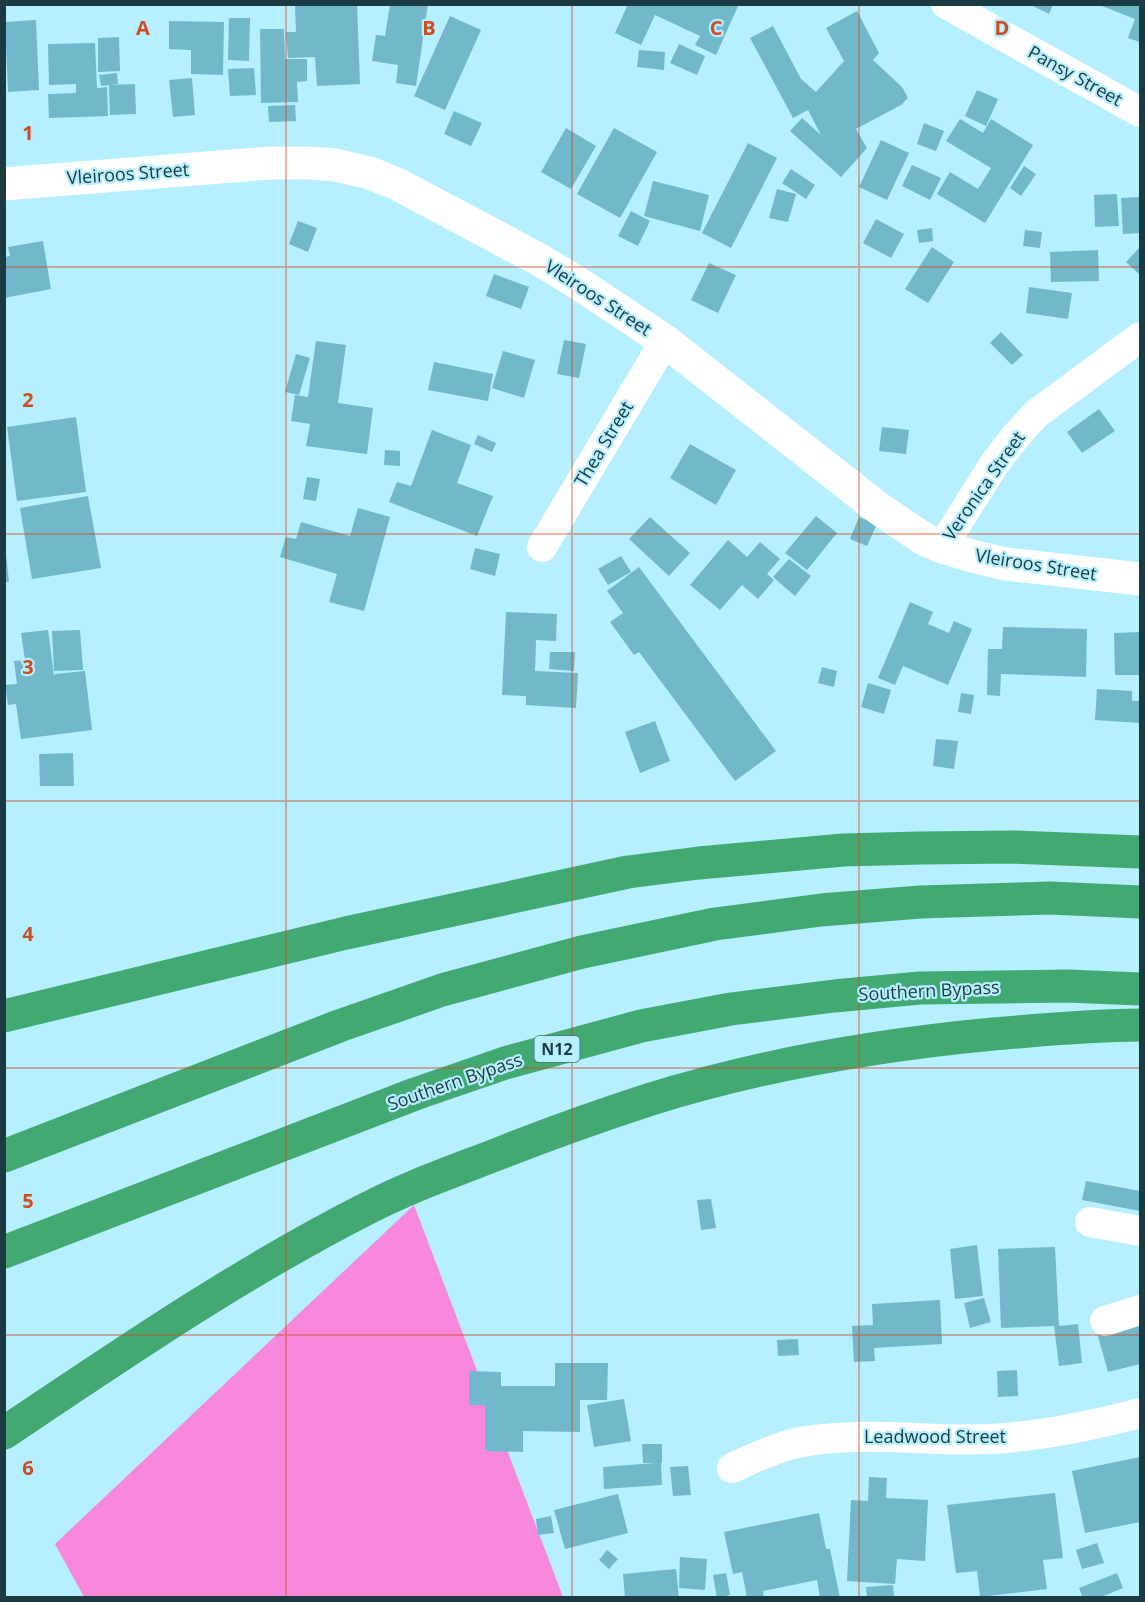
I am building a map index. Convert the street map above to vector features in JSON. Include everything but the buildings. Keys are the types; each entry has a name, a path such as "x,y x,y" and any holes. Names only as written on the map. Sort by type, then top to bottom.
{"highway":[{"path":"4,1016 346,933 628,873 721,861 876,849 1013,847 1140,852"},
{"path":"4,1156 339,1026 442,990 582,952 715,924 821,910 920,902 1050,898 1140,902"},
{"name":"Southern Bypass","path":"4,1252 415,1094 505,1063 641,1026 731,1009 920,988 1068,986 1140,989"},
{"path":"4,1433 222,1290 296,1245 369,1207 435,1178 552,1133 650,1100 744,1074 831,1056 931,1040 1046,1029 1140,1025"}],"street":[{"name":"Pansy Street","path":"946,4 1140,112"},
{"name":"Vleiroos Street","path":"4,184 270,163 310,163 355,169 398,184 540,260 581,285 665,341 914,533 942,547 1006,564 1140,579"},
{"name":"Veronica Street","path":"942,547 995,463 1036,414 1140,337"},
{"name":"Thea Street","path":"542,547 665,341"},
{"path":"1090,1222 1140,1231"},
{"path":"1105,1321 1140,1310"},
{"name":"Leadwood Street","path":"732,1468 769,1451 795,1443 828,1438 991,1439 1044,1435 1084,1428 1140,1413"}],"shaded area":[{"path":"414,1205 563,1597 84,1597 55,1544"}]}
